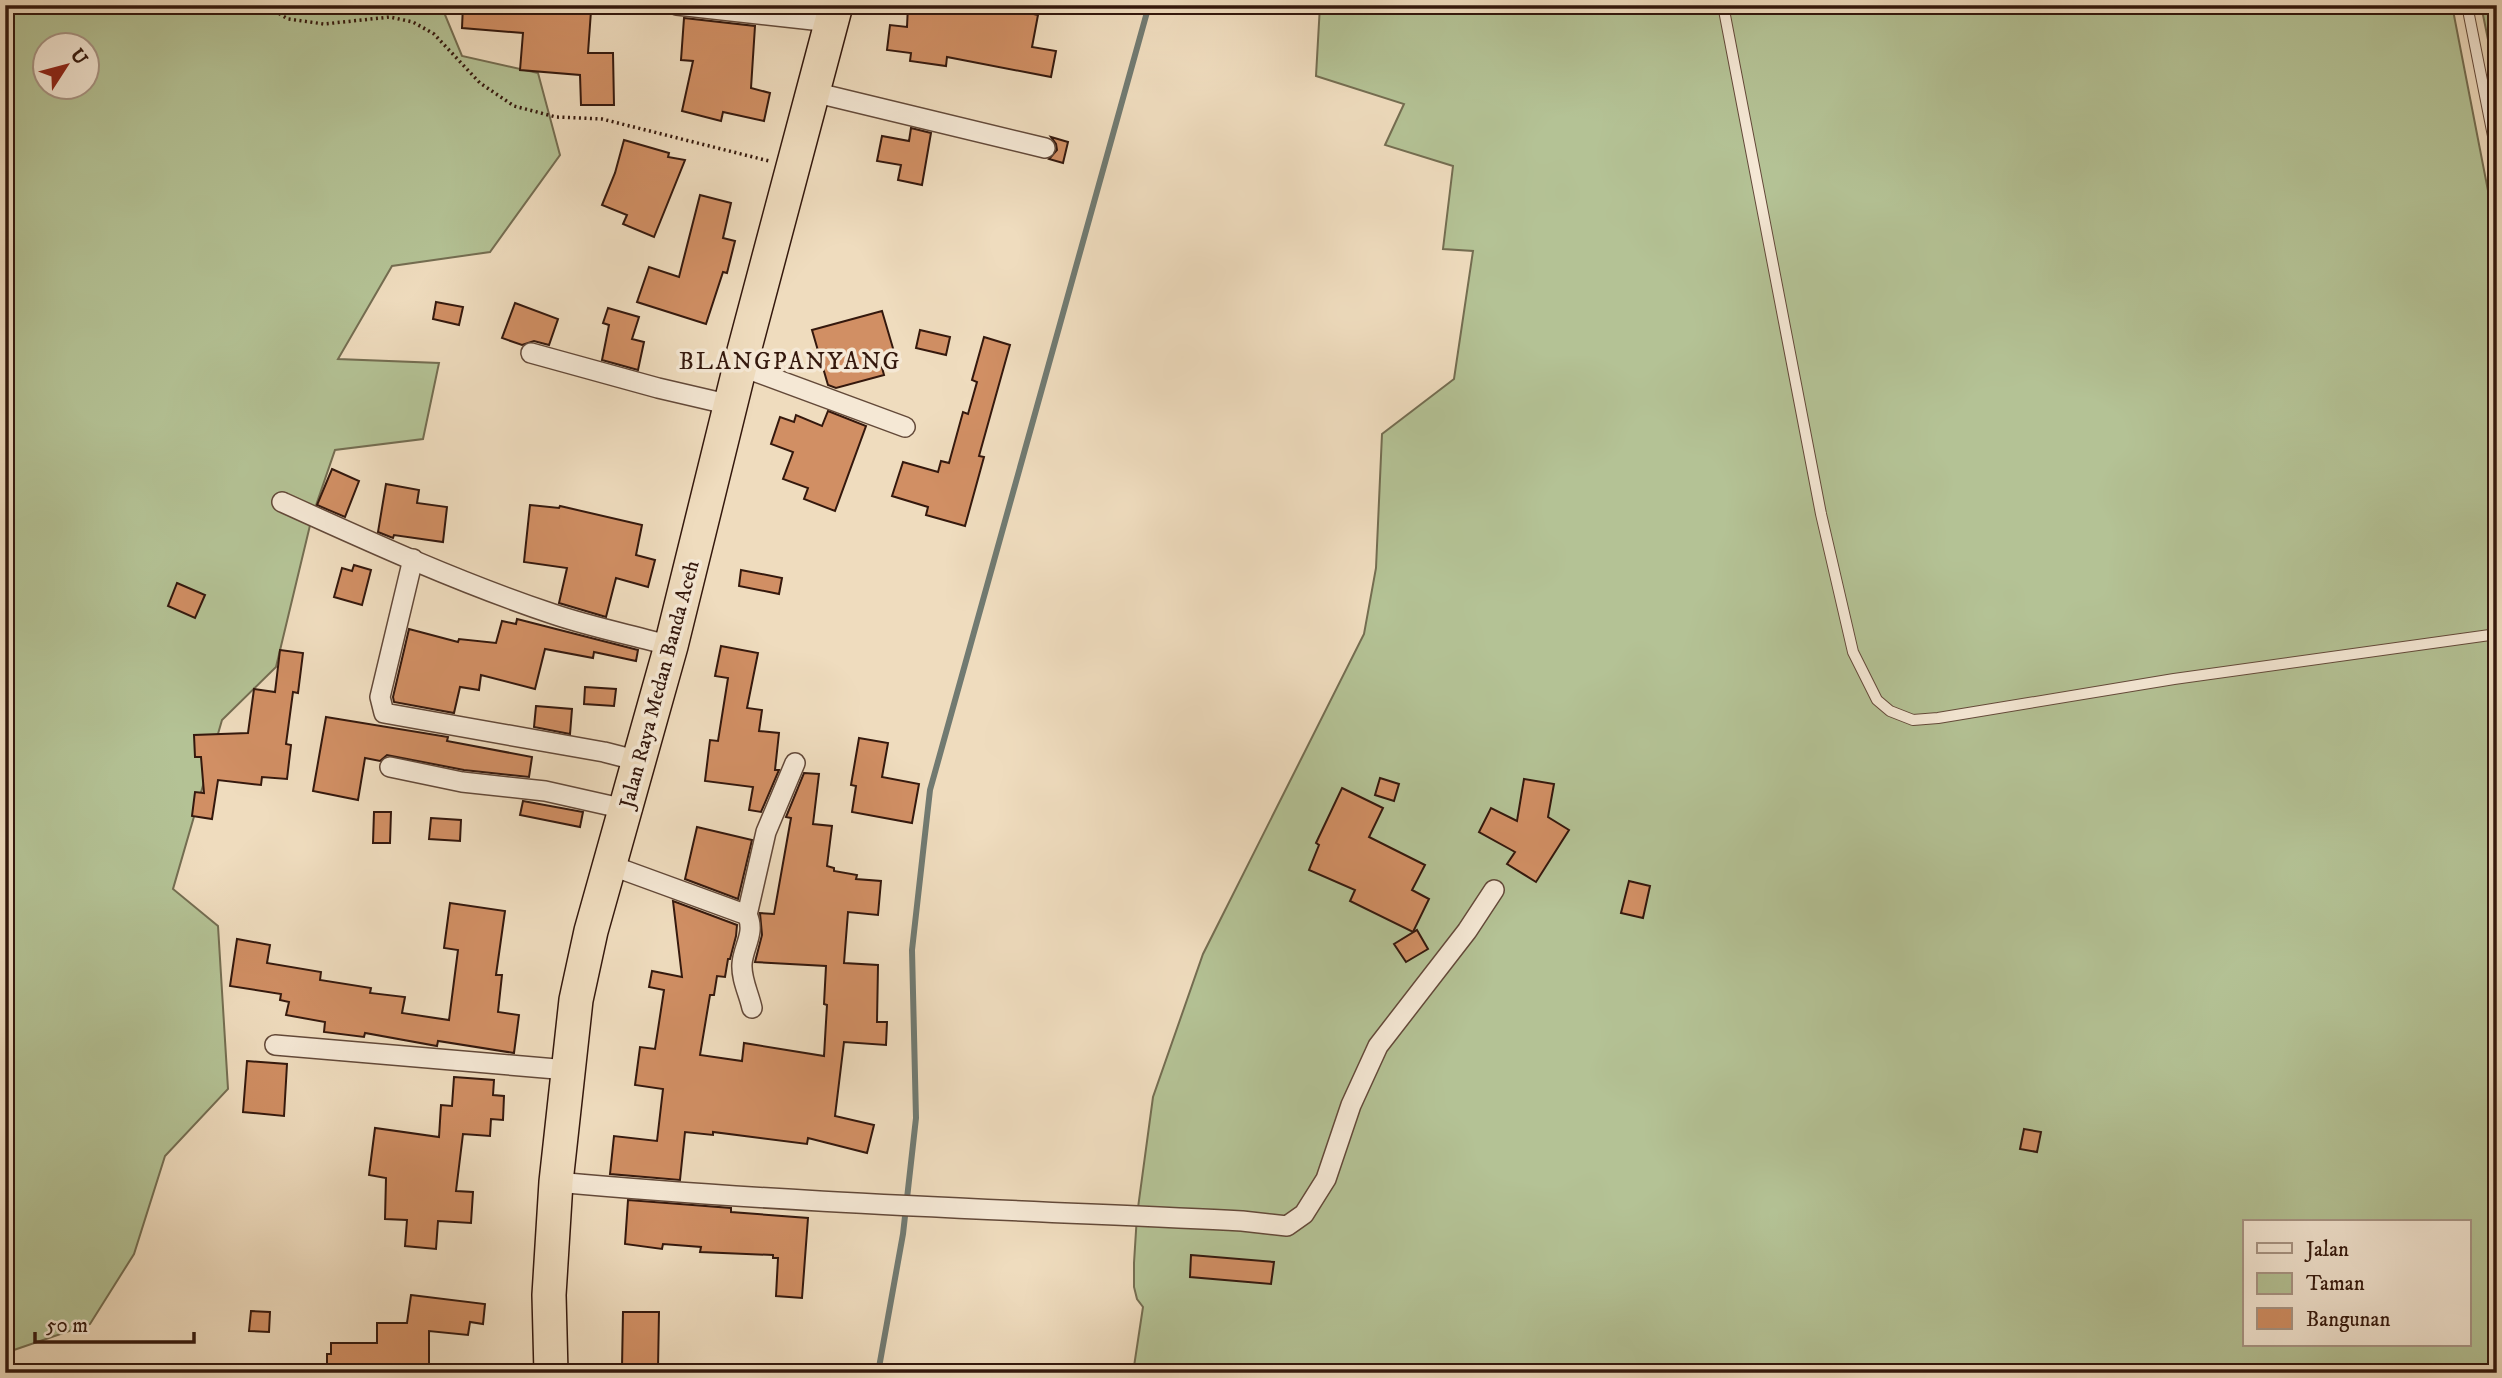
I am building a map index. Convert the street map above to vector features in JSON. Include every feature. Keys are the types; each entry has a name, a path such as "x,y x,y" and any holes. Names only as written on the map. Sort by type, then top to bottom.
{"highway":[{"name":"Jalan Raya Medan Banda Aceh","path":"551,1373 549,1295 556,1182 576,1000 591,931 671,646 740,366 833,14"}],"street":[{"path":"677,5 833,14"},
{"path":"813,92 1045,148"},
{"path":"531,353 731,405"},
{"path":"740,366 905,427"},
{"path":"282,502 413,559 554,614 671,646"},
{"path":"413,559 380,697 384,713 604,752 639,761"},
{"path":"752,1008 742,963 752,926 747,915 766,832 795,763"},
{"path":"390,767 462,782 545,792 625,809"},
{"path":"610,865 747,915"},
{"path":"556,1182 653,1191 929,1208 1242,1221 1280,1227 1295,1222 1304,1214 1326,1179 1351,1105 1378,1046 1467,931 1494,890"},
{"path":"275,1045 568,1070"}],"lane":[{"path":"1723,5 1821,514 1853,652 1877,700 1890,711 1913,720 1938,718 2174,679 2497,634"},
{"path":"2468,5 2497,156"}],"path":[{"path":"265,5 288,19 324,24 390,17 413,22 434,34 480,83 514,106 556,117 602,119 794,168"}],"green space":[{"path":"5,5 441,5 462,56 538,73 560,155 490,252 392,266 338,359 439,363 423,439 335,450 312,517 276,667 222,720 173,889 218,926 228,1089 165,1156 134,1254 90,1324 5,1353"},
{"path":"1320,5 2452,5 2497,237 2497,1373 1133,1373 1143,1307 1137,1299 1134,1287 1137,1215 1153,1097 1203,954 1364,634 1376,568 1382,434 1454,379 1473,251 1443,249 1453,166 1385,145 1404,104 1316,76"},
{"path":"2481,5 2497,5 2497,84"}],"building":[{"path":"463,5 564,5 563,9 591,11 588,53 613,53 614,105 581,105 580,75 520,70 523,33 462,28"},
{"path":"908,5 992,5 1038,15 1032,47 1056,51 1051,77 947,57 946,66 910,61 911,53 887,50 890,25 907,27"},
{"path":"684,18 755,26 751,88 770,93 764,121 723,112 721,121 682,111 693,61 681,60"},
{"path":"911,128 931,133 922,185 898,180 901,165 877,161 882,136 909,141"},
{"path":"1051,137 1068,142 1063,163 1049,159 1057,150"},
{"path":"624,140 669,153 668,157 685,160 654,237 623,224 627,215 602,205"},
{"path":"700,195 731,203 723,238 735,241 727,273 723,272 706,324 637,302 649,267 679,277"},
{"path":"436,302 463,307 459,325 433,319"},
{"path":"515,303 558,319 549,345 534,341 522,345 502,338"},
{"path":"608,308 639,317 632,339 644,342 638,370 602,360 609,325 603,323"},
{"path":"882,311 895,355 880,360 884,375 836,388 828,385 812,330"},
{"path":"920,330 950,337 946,355 916,348"},
{"path":"984,337 1010,345 979,456 984,457 965,526 926,515 928,507 892,496 903,462 938,472 941,461 949,463 963,412 968,414 977,382 972,380"},
{"path":"828,411 866,426 835,511 804,499 808,488 783,479 793,452 771,444 780,417 794,422 796,415 822,426"},
{"path":"332,469 359,481 345,517 317,505"},
{"path":"386,484 419,490 417,503 447,507 443,542 394,535 393,538 378,532"},
{"path":"530,505 560,506 642,525 636,555 655,560 648,587 616,578 606,617 559,603 567,568 524,562"},
{"path":"354,565 371,570 362,605 334,597 342,568 352,571"},
{"path":"741,570 782,578 779,594 739,586"},
{"path":"177,583 205,595 195,618 168,606"},
{"path":"517,619 638,650 636,661 594,652 593,658 545,649 535,689 481,675 479,690 460,687 454,713 394,702 409,629 458,642 459,639 496,643 502,621 516,624"},
{"path":"721,646 758,653 747,708 762,710 759,731 779,733 775,770 779,770 761,812 749,810 753,787 705,781 710,740 718,741 728,678 715,676"},
{"path":"280,650 303,653 298,693 293,692 286,744 291,745 287,779 262,777 261,785 218,780 212,819 192,816 195,792 204,793 201,757 195,757 194,735 248,733 254,689 275,692"},
{"path":"585,687 616,689 614,706 584,704"},
{"path":"536,706 572,709 570,734 534,727"},
{"path":"326,717 448,737 447,741 532,757 529,777 464,770 387,755 380,761 365,758 358,800 313,791"},
{"path":"859,738 888,743 882,777 919,784 912,823 852,812 856,786 851,785"},
{"path":"804,773 819,774 813,824 832,826 827,866 834,868 834,871 857,875 856,879 881,881 878,915 848,912 844,963 878,965 877,1022 887,1022 886,1045 844,1042 835,1116 874,1125 867,1153 808,1138 807,1144 713,1132 713,1135 685,1132 680,1180 610,1174 614,1136 657,1141 663,1089 635,1085 640,1047 655,1049 664,990 649,987 652,971 682,977 673,901 737,925 725,977 717,976 714,995 710,995 700,1055 742,1061 744,1043 824,1056 826,966 755,962 762,935 760,913 774,914 791,818 786,817"},
{"path":"1380,778 1399,784 1394,801 1375,795"},
{"path":"1524,779 1554,784 1548,817 1569,830 1536,882 1507,864 1515,852 1479,832 1491,808 1517,821"},
{"path":"1342,788 1383,808 1369,837 1425,865 1412,890 1429,899 1413,932 1350,901 1355,890 1309,870 1319,845 1316,843"},
{"path":"523,801 583,812 580,827 520,815"},
{"path":"374,812 391,812 390,843 373,843"},
{"path":"431,818 461,820 460,841 429,839"},
{"path":"697,827 752,840 738,899 685,879"},
{"path":"1629,881 1650,886 1643,918 1621,913"},
{"path":"450,903 505,911 496,975 502,975 498,1012 519,1015 514,1053 438,1041 437,1046 365,1033 364,1037 324,1032 325,1022 286,1015 289,1002 280,1000 281,994 230,986 237,939 270,945 267,963 321,972 320,980 371,988 370,993 405,997 402,1013 449,1020 458,950 444,948"},
{"path":"1417,930 1428,949 1406,962 1394,944"},
{"path":"247,1061 287,1064 284,1116 243,1112"},
{"path":"454,1077 494,1080 493,1095 504,1096 503,1120 491,1119 490,1136 463,1134 456,1191 473,1192 471,1223 438,1221 436,1249 405,1246 407,1220 385,1219 386,1178 369,1175 375,1128 439,1137 441,1105 452,1106"},
{"path":"2024,1129 2041,1132 2037,1152 2020,1149"},
{"path":"628,1200 731,1208 731,1212 808,1218 802,1298 776,1296 778,1258 773,1258 773,1255 700,1252 701,1247 663,1244 662,1249 625,1244"},
{"path":"1191,1255 1274,1262 1271,1284 1190,1277"},
{"path":"411,1295 485,1304 483,1324 470,1322 468,1335 429,1331 429,1373 327,1373 327,1354 331,1354 331,1343 377,1343 377,1323 407,1323"},
{"path":"251,1311 270,1312 269,1332 249,1331"},
{"path":"623,1312 659,1312 658,1369 622,1368"}],"waterway":[{"path":"878,1373 903,1234 916,1118 912,950 930,790 1149,5"}],"district":[{"name":"BLANGPANYANG","path":"790,361"}]}
